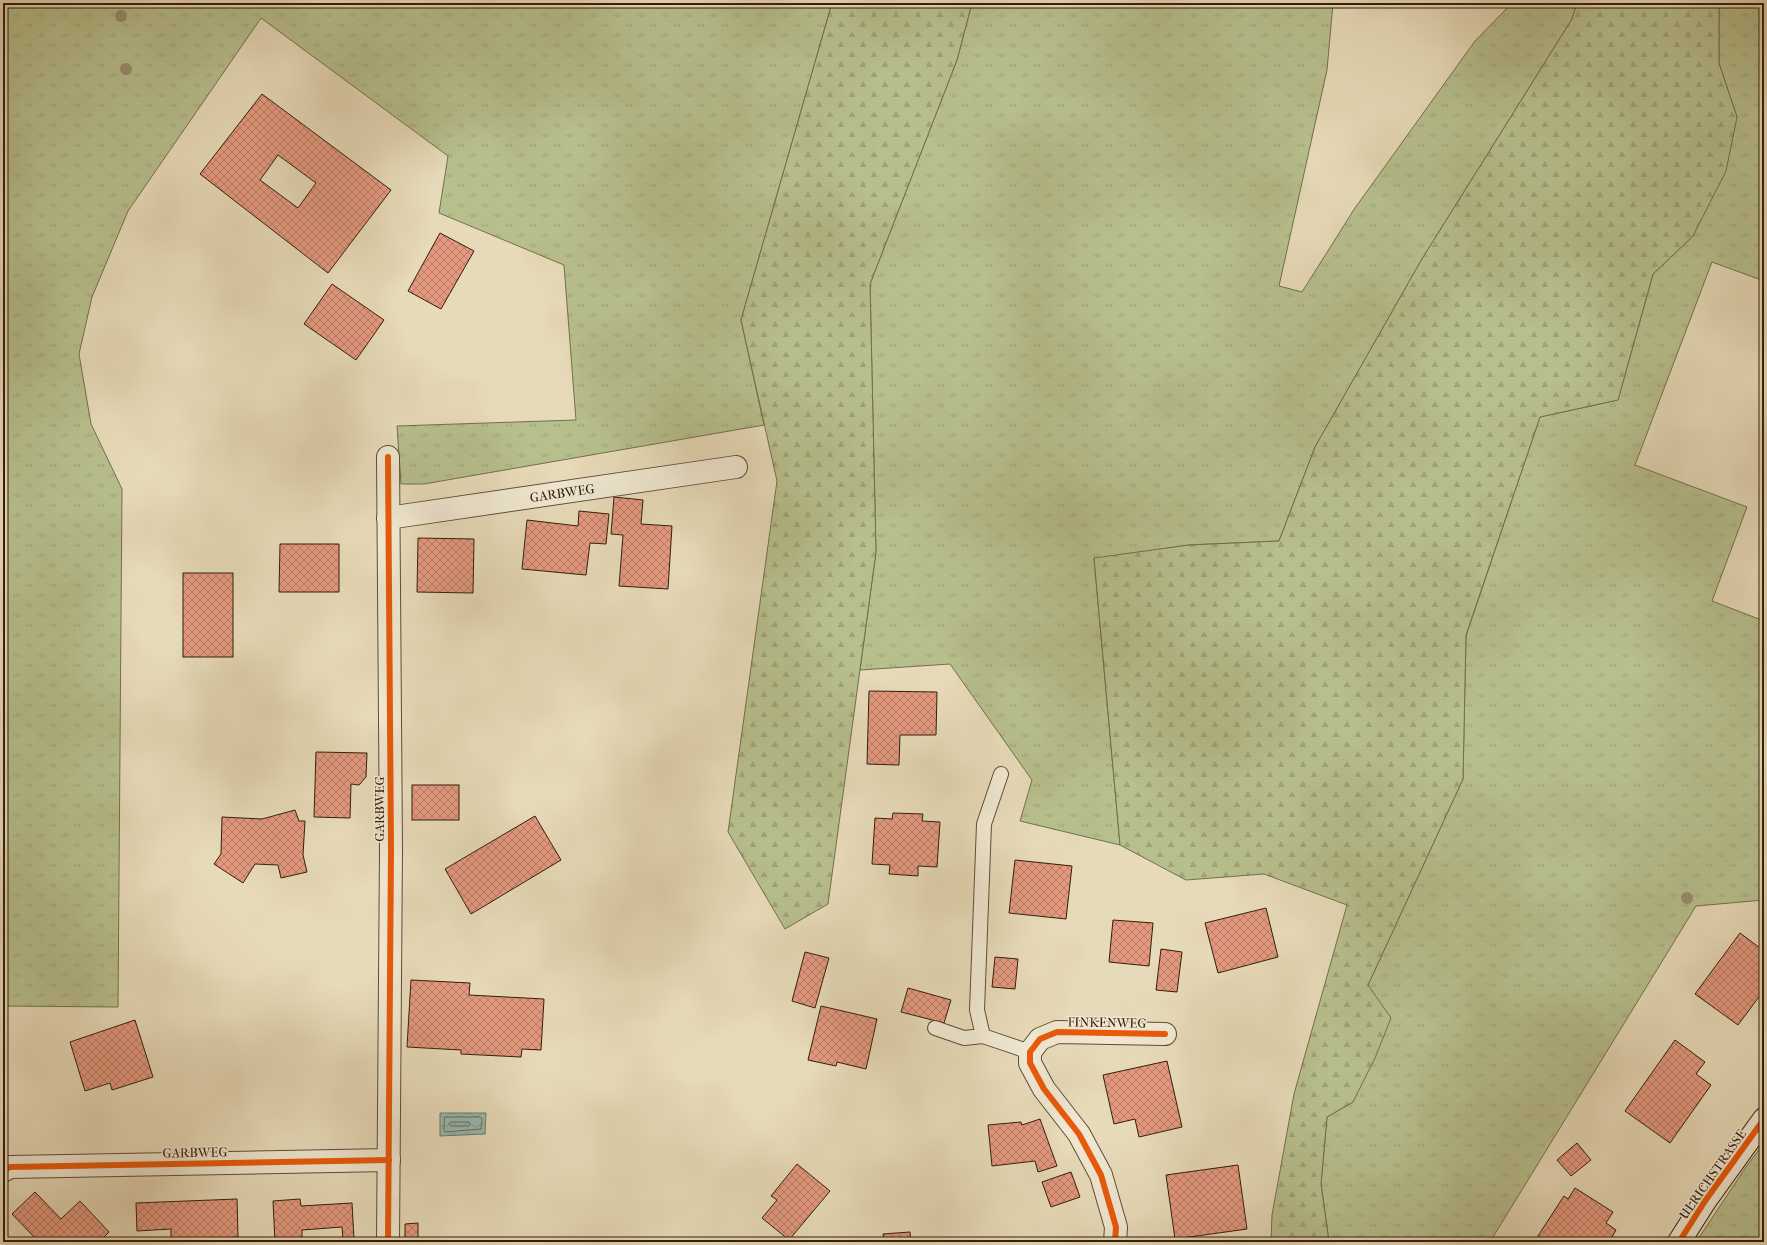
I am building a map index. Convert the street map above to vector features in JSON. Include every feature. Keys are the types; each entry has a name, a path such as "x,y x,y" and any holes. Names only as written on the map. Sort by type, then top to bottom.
{"street":[{"name":"GARBWEG","path":"388,457 391,850 388,1242"},
{"name":"GARBWEG","path":"388,518 736,467"},
{"name":"FINKENWEG","path":"1030,1052 1040,1038 1057,1032 1165,1034"},
{"path":"1030,1052 1030,1063 1044,1089 1079,1134 1101,1175 1116,1227 1115,1242"},
{"name":"ULRICHSTRASSE","path":"1679,1242 1705,1201 1764,1119"},
{"name":"GARBWEG","path":"3,1171 10,1166 389,1160"}],"lane":[{"path":"983,1036 976,1010 984,824 1002,774"},
{"path":"935,1028 964,1038 983,1036 1030,1052"}],"green space":[{"path":"3,3 832,3 741,320 764,425 424,484 401,484 397,426 576,420 564,265 439,213 448,156 261,18 128,211 92,297 79,354 91,424 122,489 118,1007 3,1006"},
{"path":"832,3 972,3 957,60 870,284 876,552 828,904 785,929 728,832 777,481 741,320"},
{"path":"972,3 1333,3 1327,70 1279,286 1302,292 1355,208 1475,41 1512,3 1577,3 1572,19 1422,259 1315,447 1279,541 1189,545 1094,559 1120,845 1020,821 1032,780 950,664 860,670 876,552 870,284 957,60"},
{"path":"1577,3 1719,3 1719,63 1737,117 1726,171 1693,236 1653,274 1618,400 1540,417 1466,635 1463,779 1368,985 1391,1018 1375,1058 1353,1102 1327,1117 1321,1184 1329,1242 1271,1242 1272,1215 1294,1094 1347,905 1264,874 1186,880 1120,845 1094,558 1189,545 1279,541 1315,447 1422,259 1572,19"},
{"path":"1719,3 1764,3 1764,281 1712,262 1635,465 1747,507 1712,601 1764,621 1764,900 1696,906 1490,1242 1329,1242 1321,1184 1327,1117 1353,1102 1368,985 1463,779 1466,636 1540,417 1618,400 1653,274 1693,236 1737,117 1719,63"},
{"path":"1764,1143 1764,1242 1696,1242 1746,1167"}],"water":[{"path":"440,1113 486,1113 485,1134 440,1136"}],"building":[{"path":"262,94 391,190 328,273 200,174","holes":["278,155 316,183 298,208 260,180"]},
{"path":"440,233 474,251 441,309 408,291"},
{"path":"332,284 384,320 356,360 304,324"},
{"path":"614,497 643,500 641,524 672,526 668,589 619,586 623,535 611,534"},
{"path":"579,511 609,514 606,544 590,543 586,575 522,569 527,520 578,526"},
{"path":"418,538 474,539 473,593 417,592"},
{"path":"280,544 339,544 339,592 279,592"},
{"path":"183,573 233,573 233,657 183,657"},
{"path":"869,691 937,692 936,735 900,735 899,765 867,764"},
{"path":"316,752 367,753 366,777 359,785 351,784 350,818 314,817"},
{"path":"412,785 459,785 459,820 412,820"},
{"path":"295,810 299,821 305,821 303,855 307,872 281,878 278,865 255,864 243,883 214,864 221,854 222,817 262,819"},
{"path":"893,813 923,814 922,821 940,822 937,867 918,866 918,876 889,874 890,865 872,864 875,818 892,819"},
{"path":"535,816 561,860 471,914 445,869"},
{"path":"1015,860 1072,866 1066,919 1009,913"},
{"path":"1266,908 1278,957 1218,973 1205,923"},
{"path":"1113,920 1153,923 1149,966 1109,962"},
{"path":"1740,933 1764,951 1764,990 1738,1025 1695,994"},
{"path":"1161,949 1182,952 1177,992 1156,990"},
{"path":"805,952 829,958 815,1008 792,1001"},
{"path":"995,957 1018,959 1015,989 992,987"},
{"path":"411,980 470,983 469,995 544,999 541,1050 522,1049 521,1057 461,1054 461,1050 407,1047"},
{"path":"908,988 951,1000 944,1023 901,1012"},
{"path":"821,1006 877,1019 866,1069 837,1062 836,1066 808,1060"},
{"path":"135,1020 153,1077 112,1090 110,1083 85,1091 70,1042"},
{"path":"1675,1040 1705,1062 1696,1074 1711,1085 1670,1143 1625,1111"},
{"path":"1167,1061 1182,1127 1139,1137 1135,1119 1114,1124 1103,1075"},
{"path":"1040,1119 1057,1166 1038,1172 1035,1161 992,1166 988,1125 1021,1122 1022,1125"},
{"path":"1577,1143 1591,1160 1571,1176 1557,1160"},
{"path":"797,1164 830,1191 789,1240 762,1218 777,1200 771,1196"},
{"path":"1238,1165 1247,1229 1175,1239 1166,1175"},
{"path":"1071,1172 1080,1197 1051,1207 1042,1182"},
{"path":"1575,1188 1613,1212 1606,1223 1616,1230 1609,1242 1534,1242 1564,1196 1568,1199"},
{"path":"35,1192 61,1219 80,1201 109,1232 99,1242 34,1242 36,1239 12,1214"},
{"path":"237,1199 238,1237 219,1238 219,1242 183,1242 183,1239 171,1240 171,1229 137,1231 136,1203"},
{"path":"300,1199 301,1206 352,1203 354,1239 343,1240 342,1227 302,1230 302,1242 275,1242 273,1201"},
{"path":"418,1223 418,1238 405,1239 405,1224"},
{"path":"910,1232 911,1242 884,1242 883,1234"}],"cycle path":[{"path":"388,457 391,850 388,1242"},
{"path":"1115,1242 1116,1227 1101,1175 1079,1134 1044,1089 1030,1063 1030,1052 1040,1039 1057,1032 1165,1034"},
{"path":"1679,1242 1705,1201 1764,1119"},
{"path":"3,1171 10,1167 389,1160"}]}
